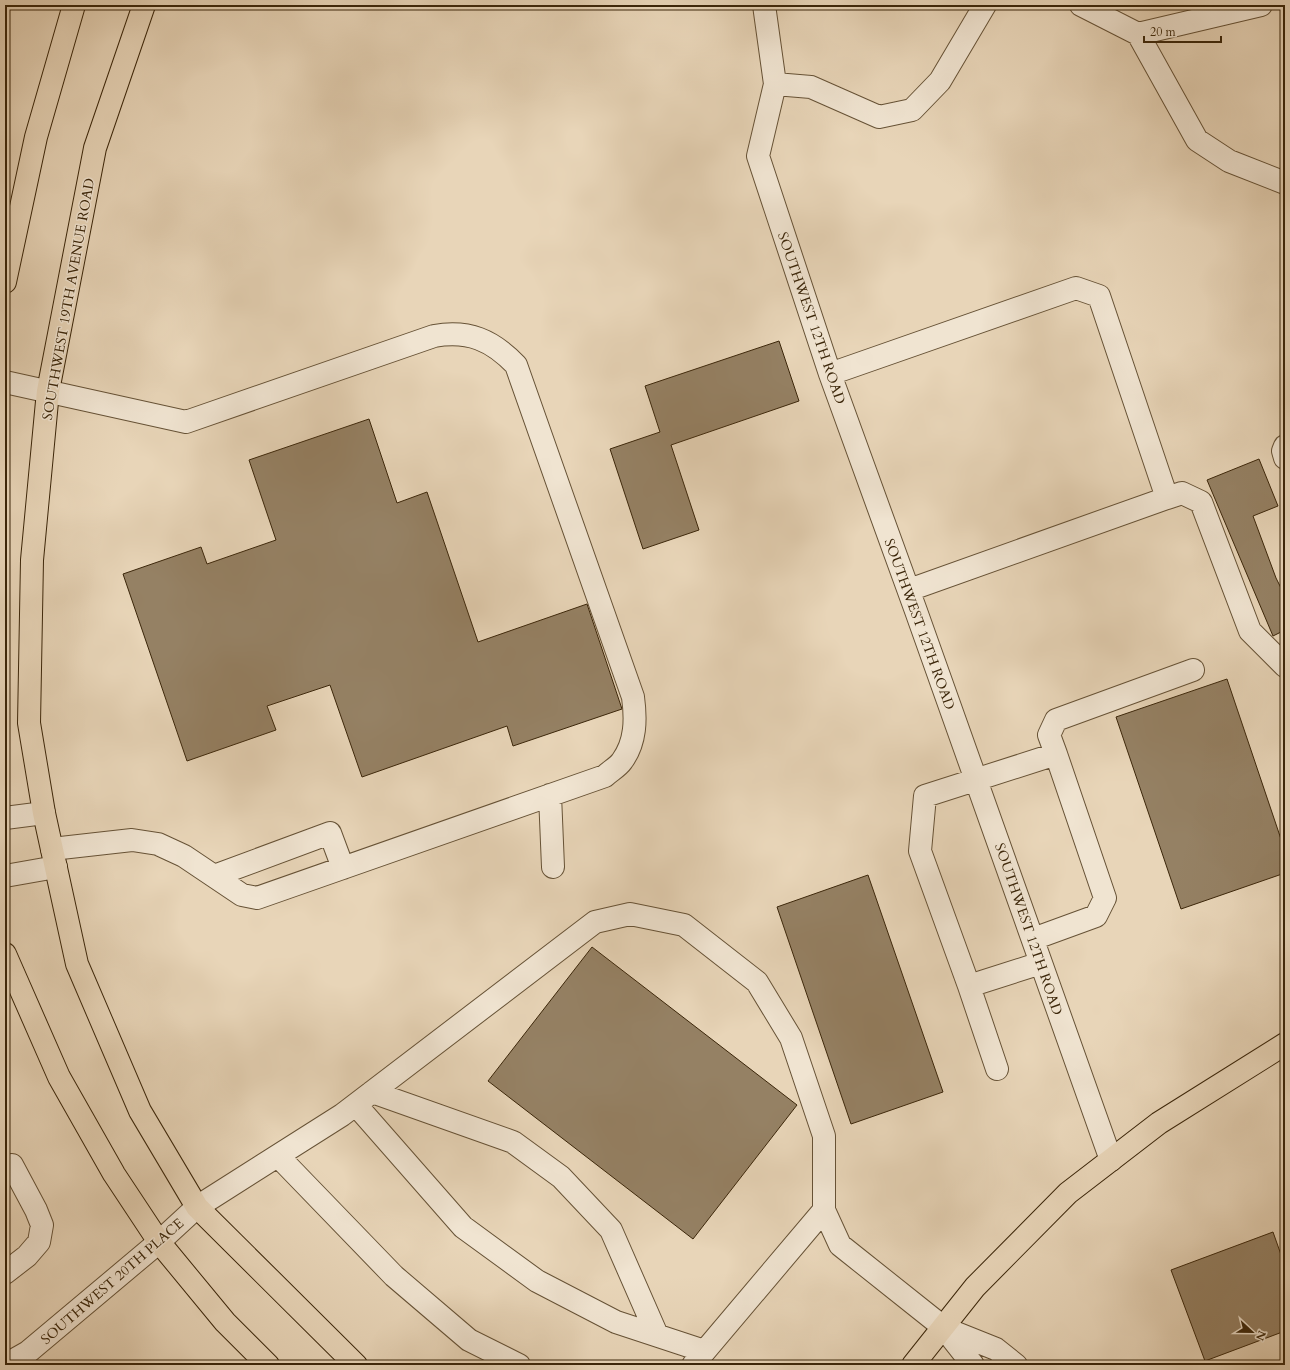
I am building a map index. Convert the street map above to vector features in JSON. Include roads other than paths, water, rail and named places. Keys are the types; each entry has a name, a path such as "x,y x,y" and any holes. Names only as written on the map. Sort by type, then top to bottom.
{"main road":[{"path":"5,282 36,137 74,5"},
{"name":"SOUTHWEST 19TH AVENUE ROAD","path":"144,5 95,148 48,391 32,560 29,723 44,813 77,964 140,1111 197,1207 356,1365"},
{"path":"5,954 59,1077 114,1174 159,1242 225,1322 268,1365"},
{"path":"913,1365 975,1287 1068,1193 1159,1123 1285,1044"}],"street":[{"path":"764,5 775,84 811,87 879,117 912,110 940,81 985,5"},
{"path":"1081,5 1138,34 1197,140 1229,161 1285,183"},
{"path":"1138,34 1261,5"},
{"name":"SOUTHWEST 12TH ROAD","path":"775,84 758,156 830,374 909,590 1111,1160"},
{"path":"830,374 1076,288 1099,296 1167,498"},
{"path":"5,382 186,422 434,336 450,333 467,335 484,340 501,350 516,365 633,697 636,718 632,739 622,761 605,776 257,898 242,895 184,856 152,843 132,840 54,858 5,876"},
{"path":"1285,446 1283,451 1285,458"},
{"path":"909,590 1182,493 1201,502 1250,631 1285,666"},
{"path":"1033,939 1096,916 1105,898 1049,735 1056,720 1192,670"},
{"path":"997,1069 969,986 920,851 925,796 1056,754"},
{"path":"550,795 552,867"},
{"path":"5,818 44,813"},
{"path":"214,876 330,833 343,868"},
{"name":"SOUTHWEST 20TH PLACE","path":"5,1365 31,1359 197,1207 364,1099 595,922 630,914 684,925 757,982 791,1038 824,1136 824,1210"},
{"path":"969,986 1041,963"},
{"path":"364,1099 463,1226 537,1281 616,1322 657,1336 699,1358 824,1210 840,1245 943,1327 973,1365"},
{"path":"364,1099 513,1142 561,1177 611,1230 657,1336"},
{"path":"278,1156 394,1276 469,1340 518,1365"},
{"path":"5,1272 27,1256 35,1247 39,1242 42,1226 36,1210 12,1165"},
{"path":"943,1327 996,1349 1016,1365"}]}
